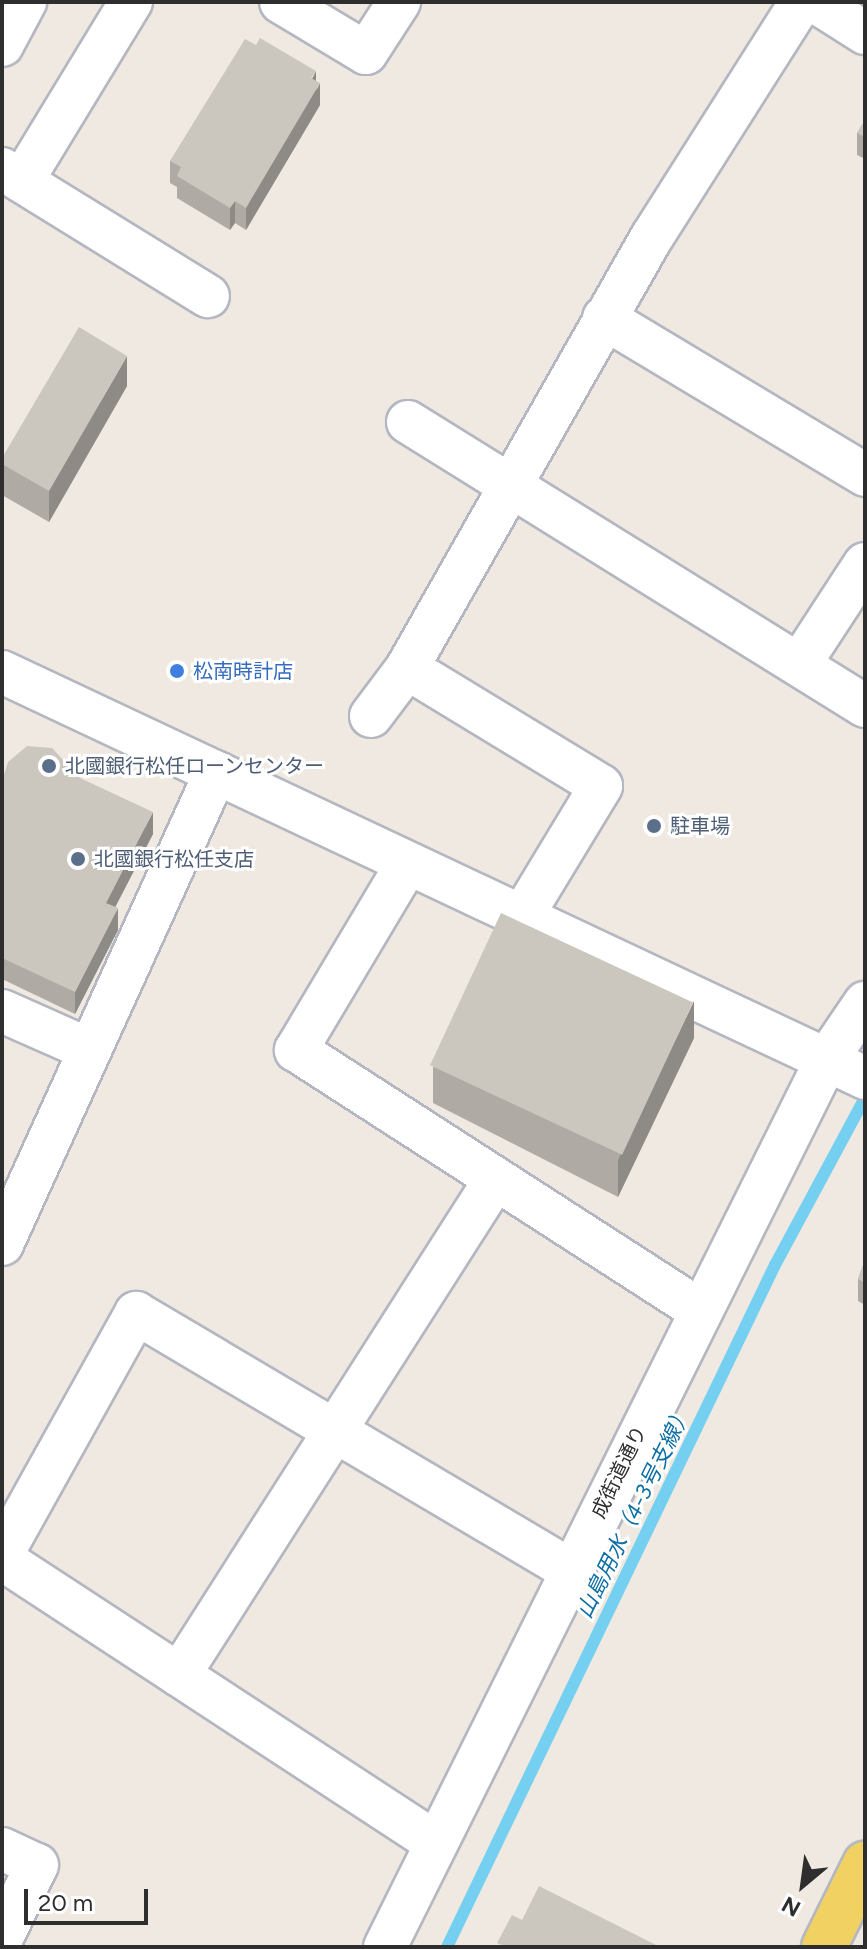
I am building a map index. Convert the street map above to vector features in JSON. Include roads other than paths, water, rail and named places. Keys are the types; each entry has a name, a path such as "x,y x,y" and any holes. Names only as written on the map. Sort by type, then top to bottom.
{"main road":[{"path":"824,1947 865,1864"}],"street":[{"path":"2,45 25,2"},
{"path":"131,2 12,175 208,296"},
{"path":"281,2 366,53 399,2"},
{"path":"371,716 407,668 604,318 801,2"},
{"path":"816,2 865,33"},
{"path":"604,318 865,475"},
{"path":"408,422 801,662 865,706"},
{"path":"801,662 865,564"},
{"path":"407,668 601,786 521,918"},
{"path":"2,672 850,1071"},
{"path":"2,1244 216,772"},
{"path":"407,864 296,1050 700,1310"},
{"name":"成街道通り","path":"385,1947 700,1310 850,1071 865,1003"},
{"path":"2,1011 90,1050"},
{"path":"179,1675 332,1424 495,1180"},
{"path":"436,1843 2,1557 136,1313 332,1424 570,1570"},
{"path":"2,1849 37,1865 12,1939"}],"waterway":[{"name":"山島用水（4-3号支線）","path":"447,1947 775,1265 865,1098"}],"place":[{"name":"松南時計店","path":"177,671"},
{"name":"北國銀行松任ローンセンター","path":"49,766"},
{"name":"駐車場","path":"654,826"},
{"name":"北國銀行松任支店","path":"78,859"}]}
